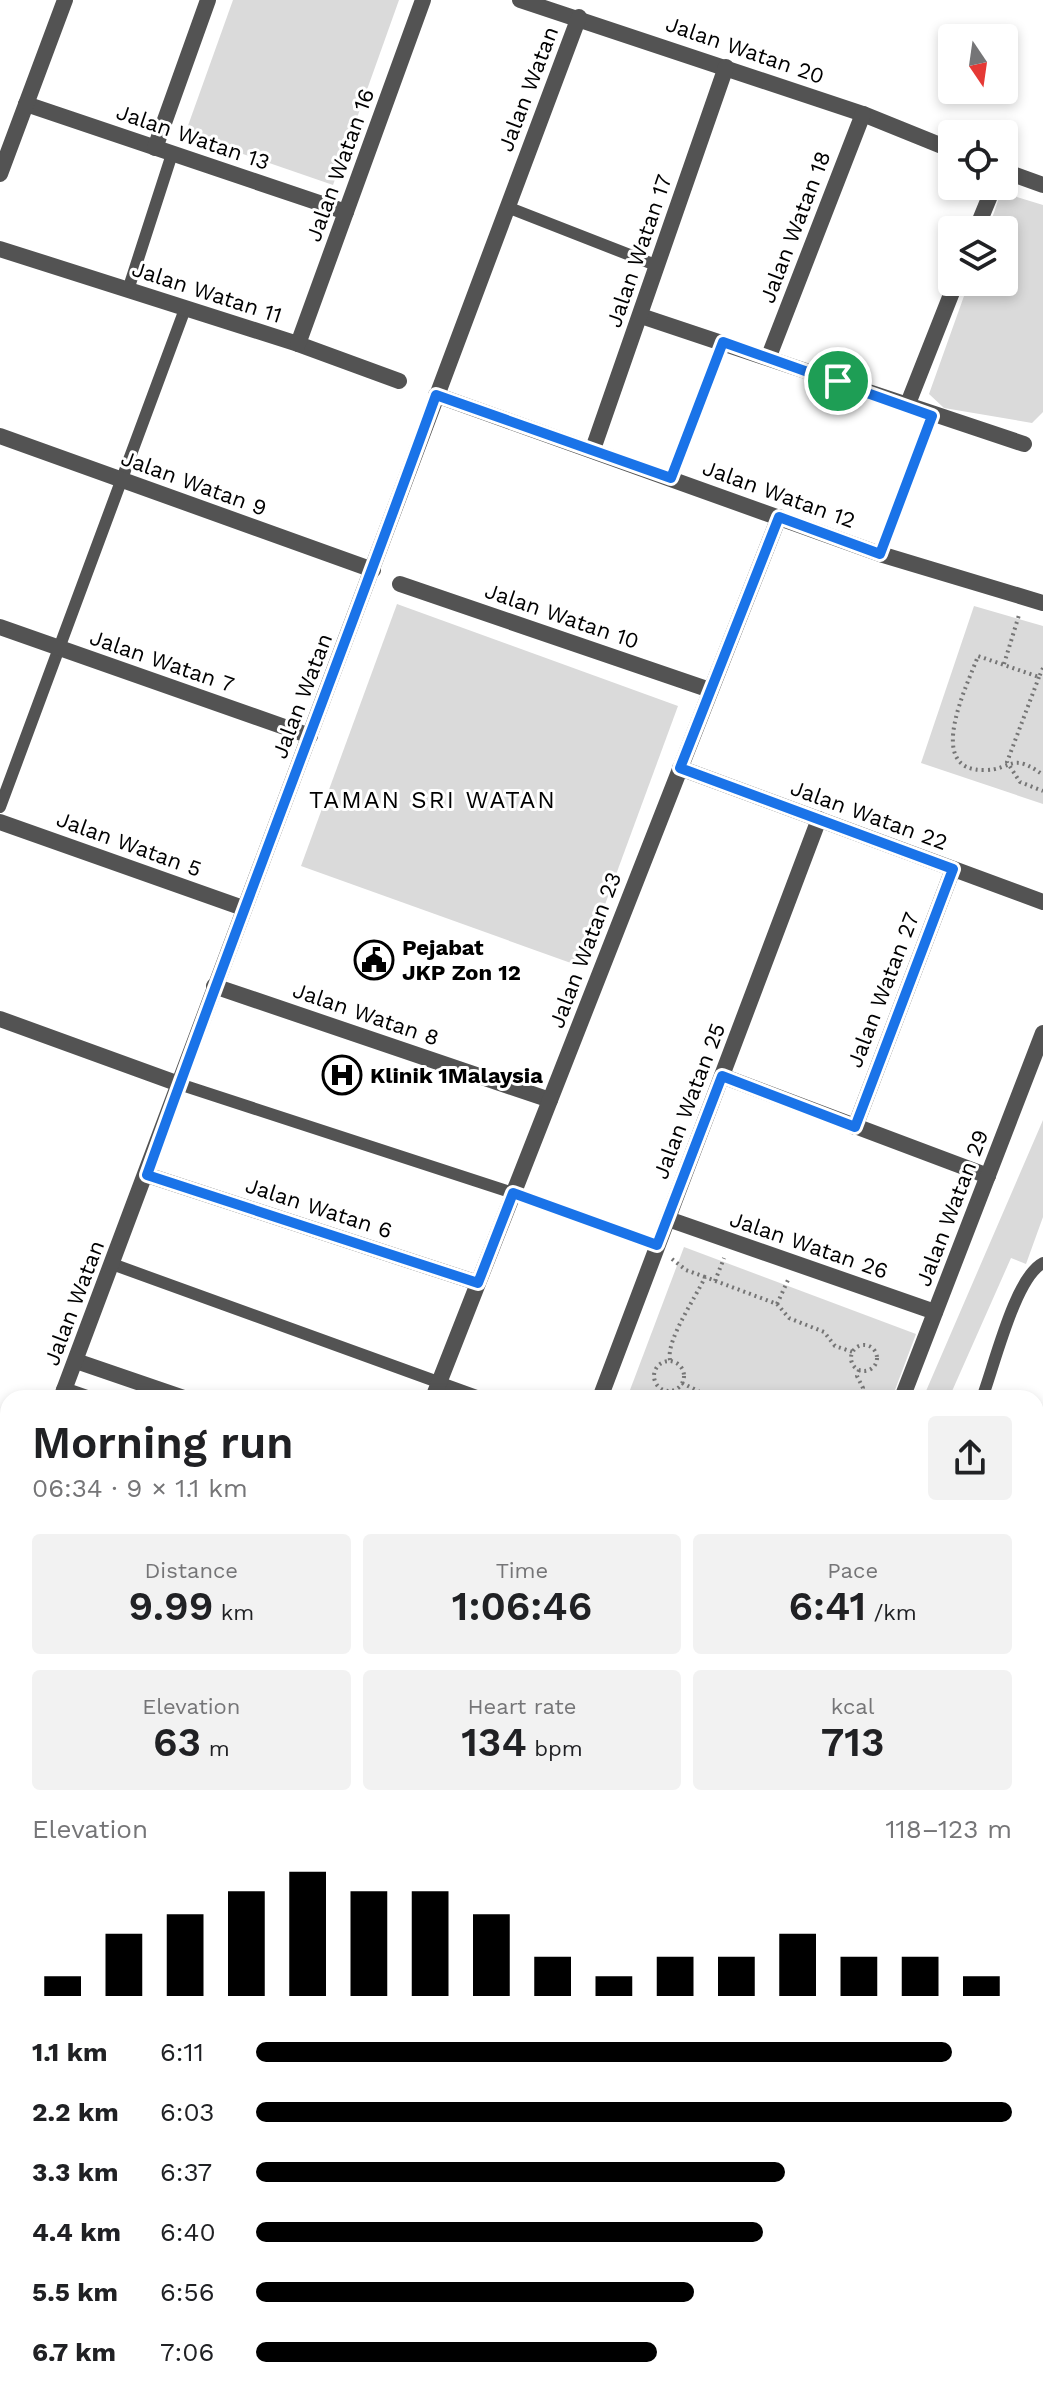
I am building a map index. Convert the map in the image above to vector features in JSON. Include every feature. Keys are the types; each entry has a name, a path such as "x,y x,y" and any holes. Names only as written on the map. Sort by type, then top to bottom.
{"street":[{"path":"0,174 65,0"},
{"path":"155,148 208,0"},
{"name":"Jalan Watan 16","path":"298,344 423,0"},
{"name":"Jalan Watan 20","path":"520,0 579,17 863,114 938,144"},
{"name":"Jalan Watan","path":"65,1390 579,17"},
{"name":"Jalan Watan 17","path":"593,449 726,67"},
{"name":"Jalan Watan 13","path":"26,104 346,212"},
{"name":"Jalan Watan 18","path":"769,356 863,114"},
{"path":"1018,176 1043,185"},
{"name":"Jalan Watan 11","path":"0,249 298,344 399,381"},
{"path":"907,406 950,296"},
{"path":"641,316 769,356 932,416 1024,444"},
{"name":"Jalan Watan 12","path":"436,395 880,554 1043,603"},
{"name":"Jalan Watan 9","path":"0,436 373,570"},
{"name":"Jalan Watan 23","path":"436,1390 779,517"},
{"name":"Jalan Watan 10","path":"400,584 710,690"},
{"name":"Jalan Watan 7","path":"0,627 310,736"},
{"name":"Jalan Watan 22","path":"680,768 1043,902"},
{"name":"Jalan Watan 25","path":"603,1390 819,819"},
{"name":"Jalan Watan 5","path":"0,822 243,908"},
{"name":"Jalan Watan 27","path":"855,1127 953,869"},
{"name":"Jalan Watan 8","path":"214,986 550,1100"},
{"path":"0,1019 179,1084"},
{"name":"Jalan Watan 29","path":"905,1390 1043,1033"},
{"path":"722,1076 988,1176"},
{"name":"Jalan Watan 6","path":"147,1175 478,1283"},
{"name":"Jalan Watan 26","path":"668,1219 935,1312"},
{"path":"76,1361 161,1390"}],"lane":[{"path":"128,290 172,154"},
{"path":"507,207 658,266"},
{"path":"0,807 185,309"},
{"path":"671,478 723,342"},
{"path":"880,554 932,416"},
{"path":"179,1084 513,1193 657,1245"},
{"path":"985,1390 1020,1291 1029,1274 1043,1263"},
{"path":"112,1264 462,1390"}],"path":[{"path":"1004,665 1025,598"},
{"path":"1039,677 978,656 950,738 955,754 966,767 986,771 1007,762 1019,763 1043,775"},
{"path":"1007,762 1043,668"},
{"path":"1007,762 1020,782 1043,791"},
{"path":"715,1281 731,1241"},
{"path":"657,1245 686,1270 777,1304 789,1318 824,1332 835,1346 853,1352 868,1346 877,1354 872,1369 859,1370 853,1364 853,1352"},
{"path":"777,1304 795,1263"},
{"path":"682,1383 682,1368 670,1360 668,1350 705,1277"},
{"path":"665,1390 654,1381 654,1371 660,1363 670,1360"},
{"path":"859,1370 857,1376 862,1390"},
{"path":"672,1390 682,1383"},
{"path":"682,1383 696,1390"}],"shaded area":[{"path":"233,0 399,0 333,185 185,134"},
{"path":"1018,197 1043,205 1043,412 1032,423 944,408 929,394 964,296 1018,296 1018,216 993,216 998,200 1018,200"},
{"path":"397,604 678,706 582,967 301,866"},
{"path":"974,606 1043,626 1043,804 921,763"},
{"path":"1043,1120 1043,1217 1026,1264 1011,1258 953,1390 926,1390"},
{"path":"684,1247 916,1334 895,1390 630,1390"}],"place":[{"name":"Pejabat JKP Zon 12","path":"374,960"},
{"name":"Klinik 1Malaysia","path":"342,1075"}],"district":[{"name":"TAMAN SRI WATAN","path":"433,800"}],"route":[{"path":"723,342 838,381 932,416 880,554 779,517 680,768 953,869 855,1127 722,1076 657,1245 513,1193 478,1283 147,1175 214,986 339,661 436,395 671,478 723,342"}]}
